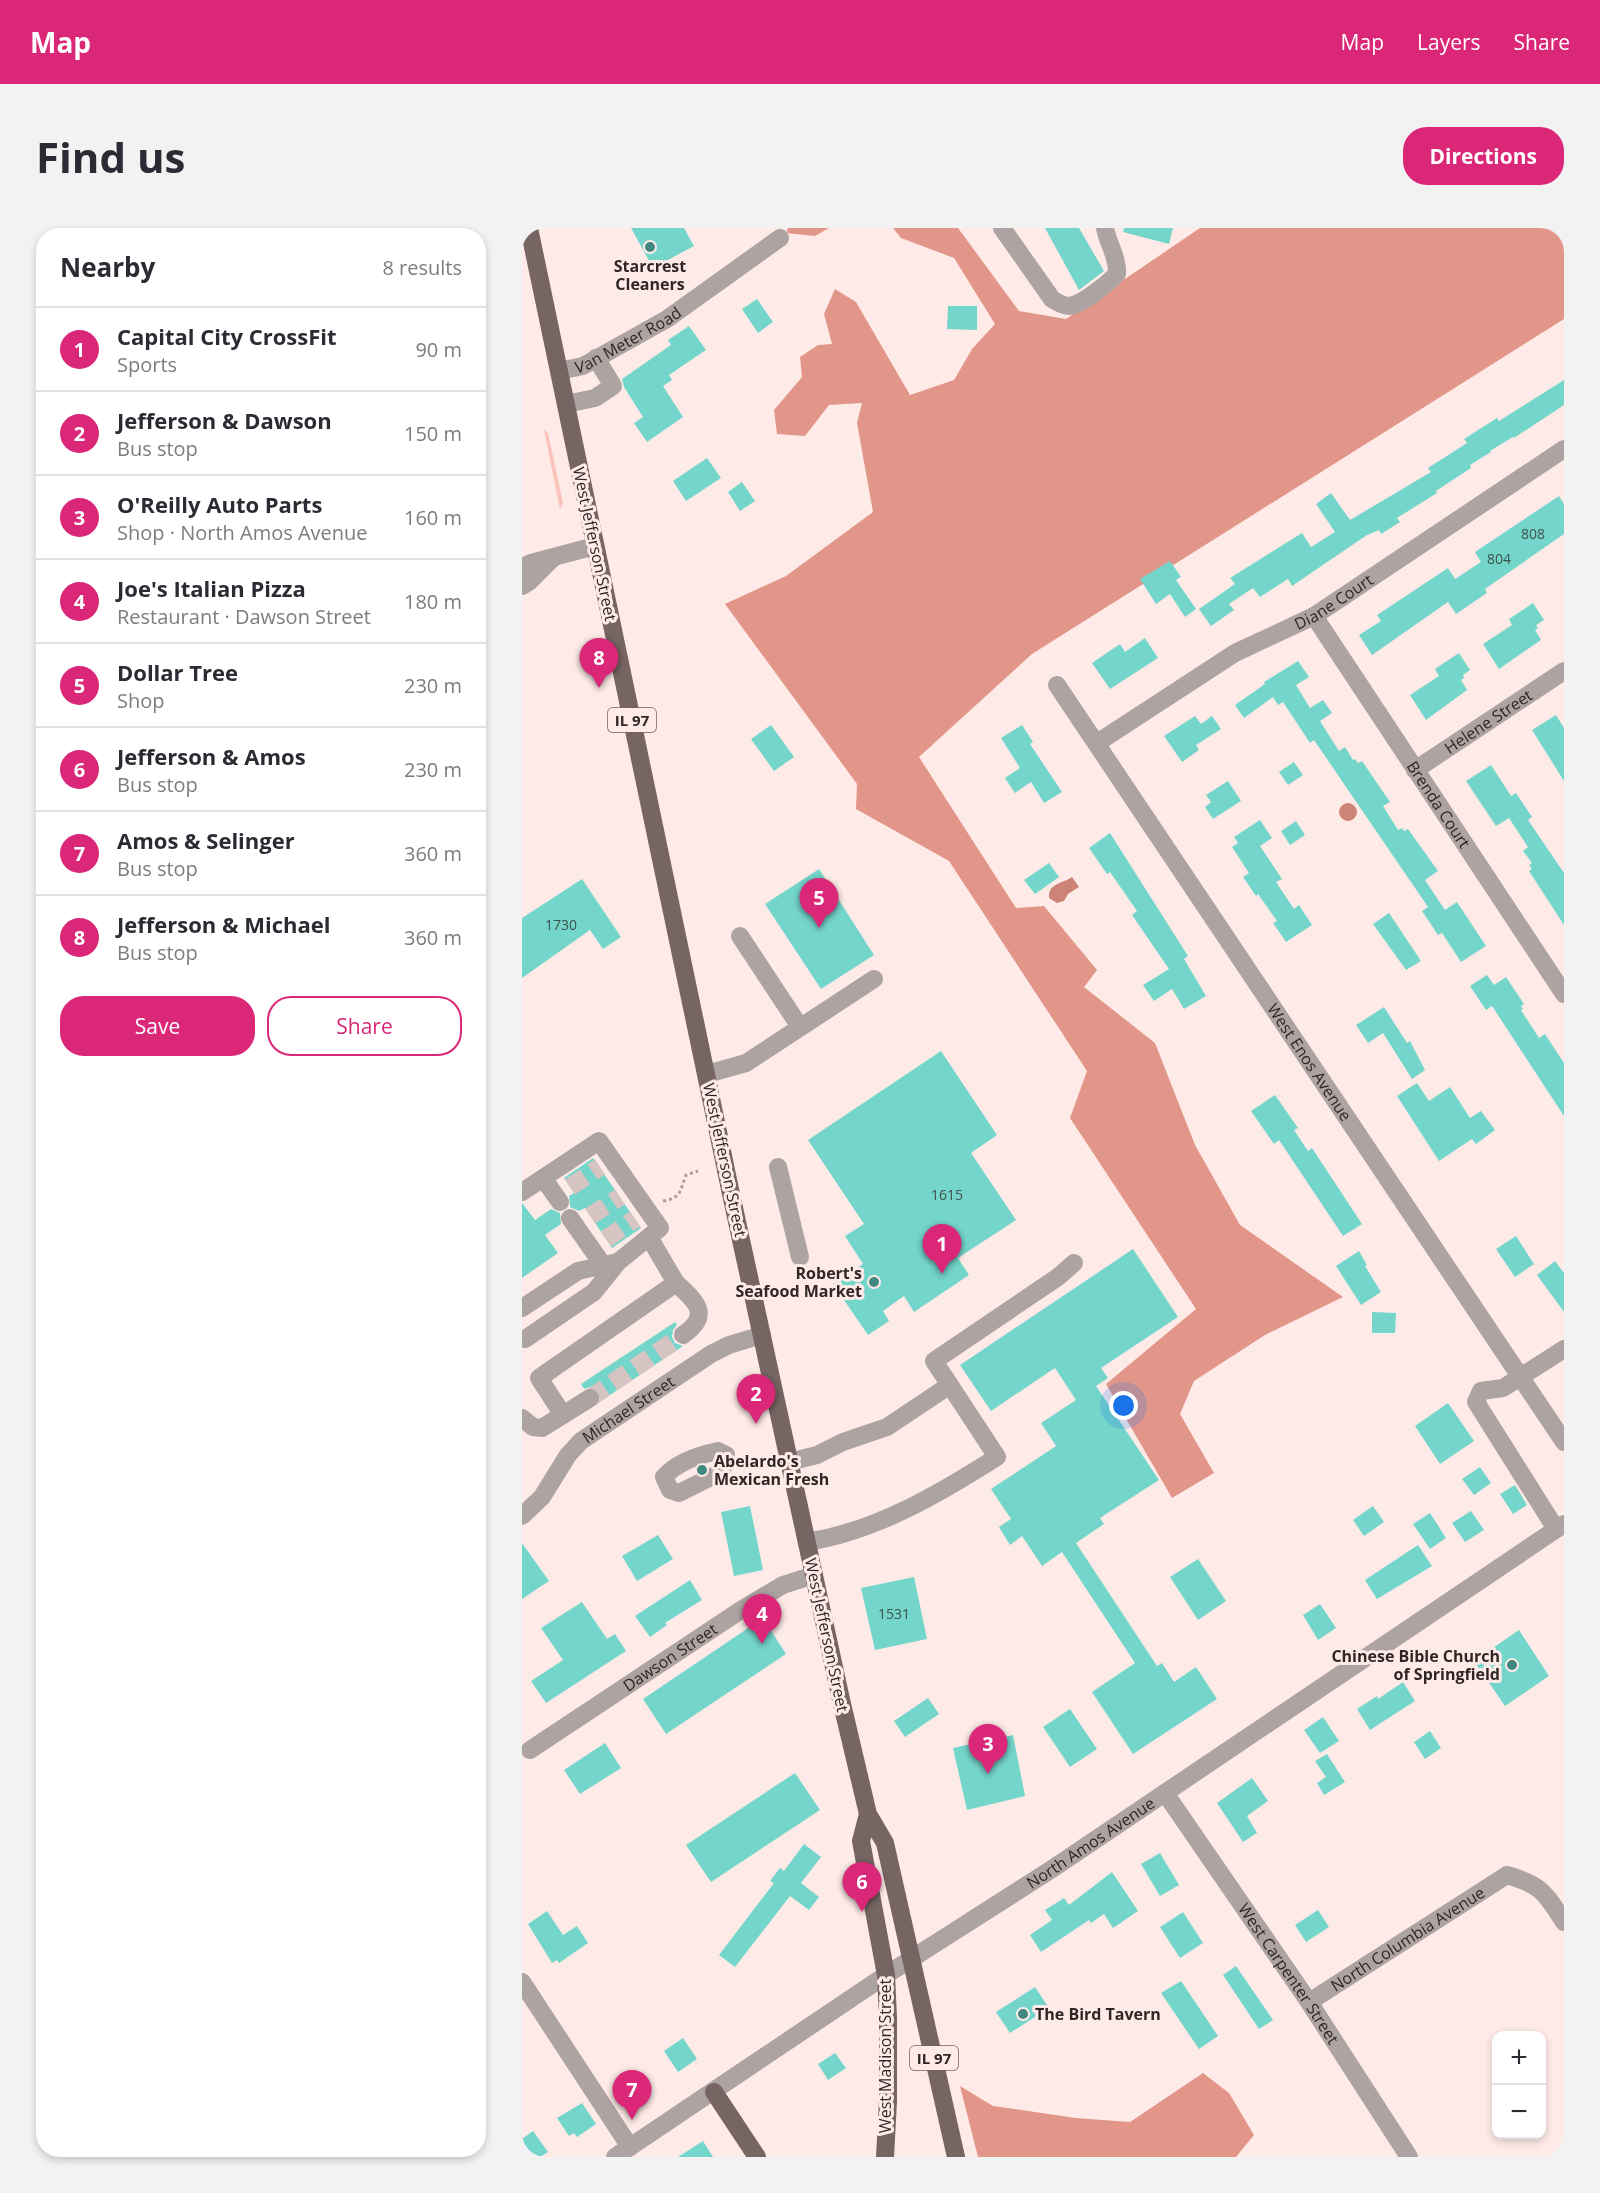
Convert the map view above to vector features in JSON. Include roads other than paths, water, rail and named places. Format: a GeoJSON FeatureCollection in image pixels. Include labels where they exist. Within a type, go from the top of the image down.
{"type":"FeatureCollection","features":[{"type":"Feature","properties":{"kind":"main road","name":"West Jefferson Street"},"geometry":{"type":"LineString","coordinates":[[529,228],[842,1704],[868,1814],[885,1843],[956,2157]]}},
{"type":"Feature","properties":{"kind":"main road","name":"West Madison Street"},"geometry":{"type":"LineString","coordinates":[[868,1814],[861,1841],[886,1975],[889,2067],[885,2157]]}},
{"type":"Feature","properties":{"kind":"main road"},"geometry":{"type":"LineString","coordinates":[[714,2092],[757,2157]]}},
{"type":"Feature","properties":{"kind":"street"},"geometry":{"type":"LineString","coordinates":[[1002,228],[1052,299],[1062,305],[1072,306],[1106,285],[1117,274],[1117,261],[1107,239],[1105,228]]}},
{"type":"Feature","properties":{"kind":"street","name":"Van Meter Road"},"geometry":{"type":"LineString","coordinates":[[559,371],[583,366],[667,319],[780,238]]}},
{"type":"Feature","properties":{"kind":"street"},"geometry":{"type":"LineString","coordinates":[[566,404],[595,398],[613,386],[596,358]]}},
{"type":"Feature","properties":{"kind":"street","name":"Diane Court"},"geometry":{"type":"LineString","coordinates":[[1096,743],[1236,653],[1314,616],[1564,449]]}},
{"type":"Feature","properties":{"kind":"street"},"geometry":{"type":"LineString","coordinates":[[522,567],[531,562],[596,546]]}},
{"type":"Feature","properties":{"kind":"street"},"geometry":{"type":"LineString","coordinates":[[522,586],[553,558]]}},
{"type":"Feature","properties":{"kind":"street","name":"Brenda Court"},"geometry":{"type":"LineString","coordinates":[[1314,616],[1564,994]]}},
{"type":"Feature","properties":{"kind":"street","name":"Helene Street"},"geometry":{"type":"LineString","coordinates":[[1415,770],[1564,671]]}},
{"type":"Feature","properties":{"kind":"street","name":"West Enos Avenue"},"geometry":{"type":"LineString","coordinates":[[1057,685],[1564,1442]]}},
{"type":"Feature","properties":{"kind":"street"},"geometry":{"type":"LineString","coordinates":[[740,936],[800,1027]]}},
{"type":"Feature","properties":{"kind":"street"},"geometry":{"type":"LineString","coordinates":[[707,1074],[746,1063],[874,979]]}},
{"type":"Feature","properties":{"kind":"street"},"geometry":{"type":"LineString","coordinates":[[522,1192],[599,1141],[606,1163],[626,1193],[647,1210],[660,1227],[610,1264],[578,1271],[523,1306]]}},
{"type":"Feature","properties":{"kind":"street"},"geometry":{"type":"LineString","coordinates":[[778,1167],[800,1257]]}},
{"type":"Feature","properties":{"kind":"street"},"geometry":{"type":"LineString","coordinates":[[543,1178],[599,1244],[610,1264]]}},
{"type":"Feature","properties":{"kind":"street"},"geometry":{"type":"LineString","coordinates":[[649,1237],[676,1282],[694,1300],[699,1310],[699,1319],[693,1328],[683,1335]]}},
{"type":"Feature","properties":{"kind":"street"},"geometry":{"type":"LineString","coordinates":[[807,1542],[834,1538],[895,1514],[942,1492],[997,1457],[934,1361],[1074,1263]]}},
{"type":"Feature","properties":{"kind":"street"},"geometry":{"type":"LineString","coordinates":[[525,1339],[594,1292],[610,1264]]}},
{"type":"Feature","properties":{"kind":"street"},"geometry":{"type":"LineString","coordinates":[[563,1415],[539,1378],[676,1282]]}},
{"type":"Feature","properties":{"kind":"street","name":"Michael Street"},"geometry":{"type":"LineString","coordinates":[[522,1516],[546,1492],[568,1455],[589,1435],[711,1354],[729,1345],[762,1335]]}},
{"type":"Feature","properties":{"kind":"street"},"geometry":{"type":"LineString","coordinates":[[1560,1526],[1476,1402],[1481,1392],[1503,1388],[1564,1349]]}},
{"type":"Feature","properties":{"kind":"street"},"geometry":{"type":"LineString","coordinates":[[789,1462],[817,1455],[843,1442],[887,1427],[950,1386]]}},
{"type":"Feature","properties":{"kind":"street"},"geometry":{"type":"LineString","coordinates":[[522,1418],[533,1427],[542,1428],[590,1398]]}},
{"type":"Feature","properties":{"kind":"street","name":"North Amos Avenue"},"geometry":{"type":"LineString","coordinates":[[623,2152],[886,1975],[1165,1793],[1560,1526]]}},
{"type":"Feature","properties":{"kind":"street","name":"Dawson Street"},"geometry":{"type":"LineString","coordinates":[[530,1750],[741,1610],[783,1585],[814,1575]]}},
{"type":"Feature","properties":{"kind":"street","name":"West Carpenter Street"},"geometry":{"type":"LineString","coordinates":[[1165,1793],[1309,2002],[1409,2157]]}},
{"type":"Feature","properties":{"kind":"street","name":"North Columbia Avenue"},"geometry":{"type":"LineString","coordinates":[[1309,2002],[1507,1875],[1537,1886],[1564,1922]]}},
{"type":"Feature","properties":{"kind":"street"},"geometry":{"type":"LineString","coordinates":[[522,1982],[623,2152]]}},
{"type":"Feature","properties":{"kind":"tunnel"},"geometry":{"type":"LineString","coordinates":[[570,1187],[600,1167]]}},
{"type":"Feature","properties":{"kind":"tunnel"},"geometry":{"type":"LineString","coordinates":[[590,1216],[620,1197]]}},
{"type":"Feature","properties":{"kind":"tunnel"},"geometry":{"type":"LineString","coordinates":[[606,1239],[635,1219]]}},
{"type":"Feature","properties":{"kind":"tunnel"},"geometry":{"type":"LineString","coordinates":[[590,1398],[683,1335]]}},
{"type":"Feature","properties":{"kind":"place","name":"Starcrest Cleaners"},"geometry":{"type":"Point","coordinates":[650,247]}},
{"type":"Feature","properties":{"kind":"place","name":"Jefferson & Michael"},"geometry":{"type":"Point","coordinates":[599,688]}},
{"type":"Feature","properties":{"kind":"place","name":"Dollar Tree"},"geometry":{"type":"Point","coordinates":[819,928]}},
{"type":"Feature","properties":{"kind":"place","name":"Capital City CrossFit"},"geometry":{"type":"Point","coordinates":[942,1274]}},
{"type":"Feature","properties":{"kind":"place","name":"Robert's Seafood Market"},"geometry":{"type":"Point","coordinates":[874,1282]}},
{"type":"Feature","properties":{"kind":"place","name":"Jefferson & Dawson"},"geometry":{"type":"Point","coordinates":[756,1424]}},
{"type":"Feature","properties":{"kind":"place","name":"Abelardo's Mexican Fresh"},"geometry":{"type":"Point","coordinates":[702,1470]}},
{"type":"Feature","properties":{"kind":"place","name":"Joe's Italian Pizza"},"geometry":{"type":"Point","coordinates":[762,1644]}},
{"type":"Feature","properties":{"kind":"place","name":"Chinese Bible Church of Springfield"},"geometry":{"type":"Point","coordinates":[1512,1665]}},
{"type":"Feature","properties":{"kind":"place","name":"O'Reilly Auto Parts"},"geometry":{"type":"Point","coordinates":[988,1774]}},
{"type":"Feature","properties":{"kind":"place","name":"Jefferson & Amos"},"geometry":{"type":"Point","coordinates":[862,1912]}},
{"type":"Feature","properties":{"kind":"place","name":"The Bird Tavern"},"geometry":{"type":"Point","coordinates":[1023,2014]}},
{"type":"Feature","properties":{"kind":"place","name":"Amos & Selinger"},"geometry":{"type":"Point","coordinates":[632,2120]}}]}
